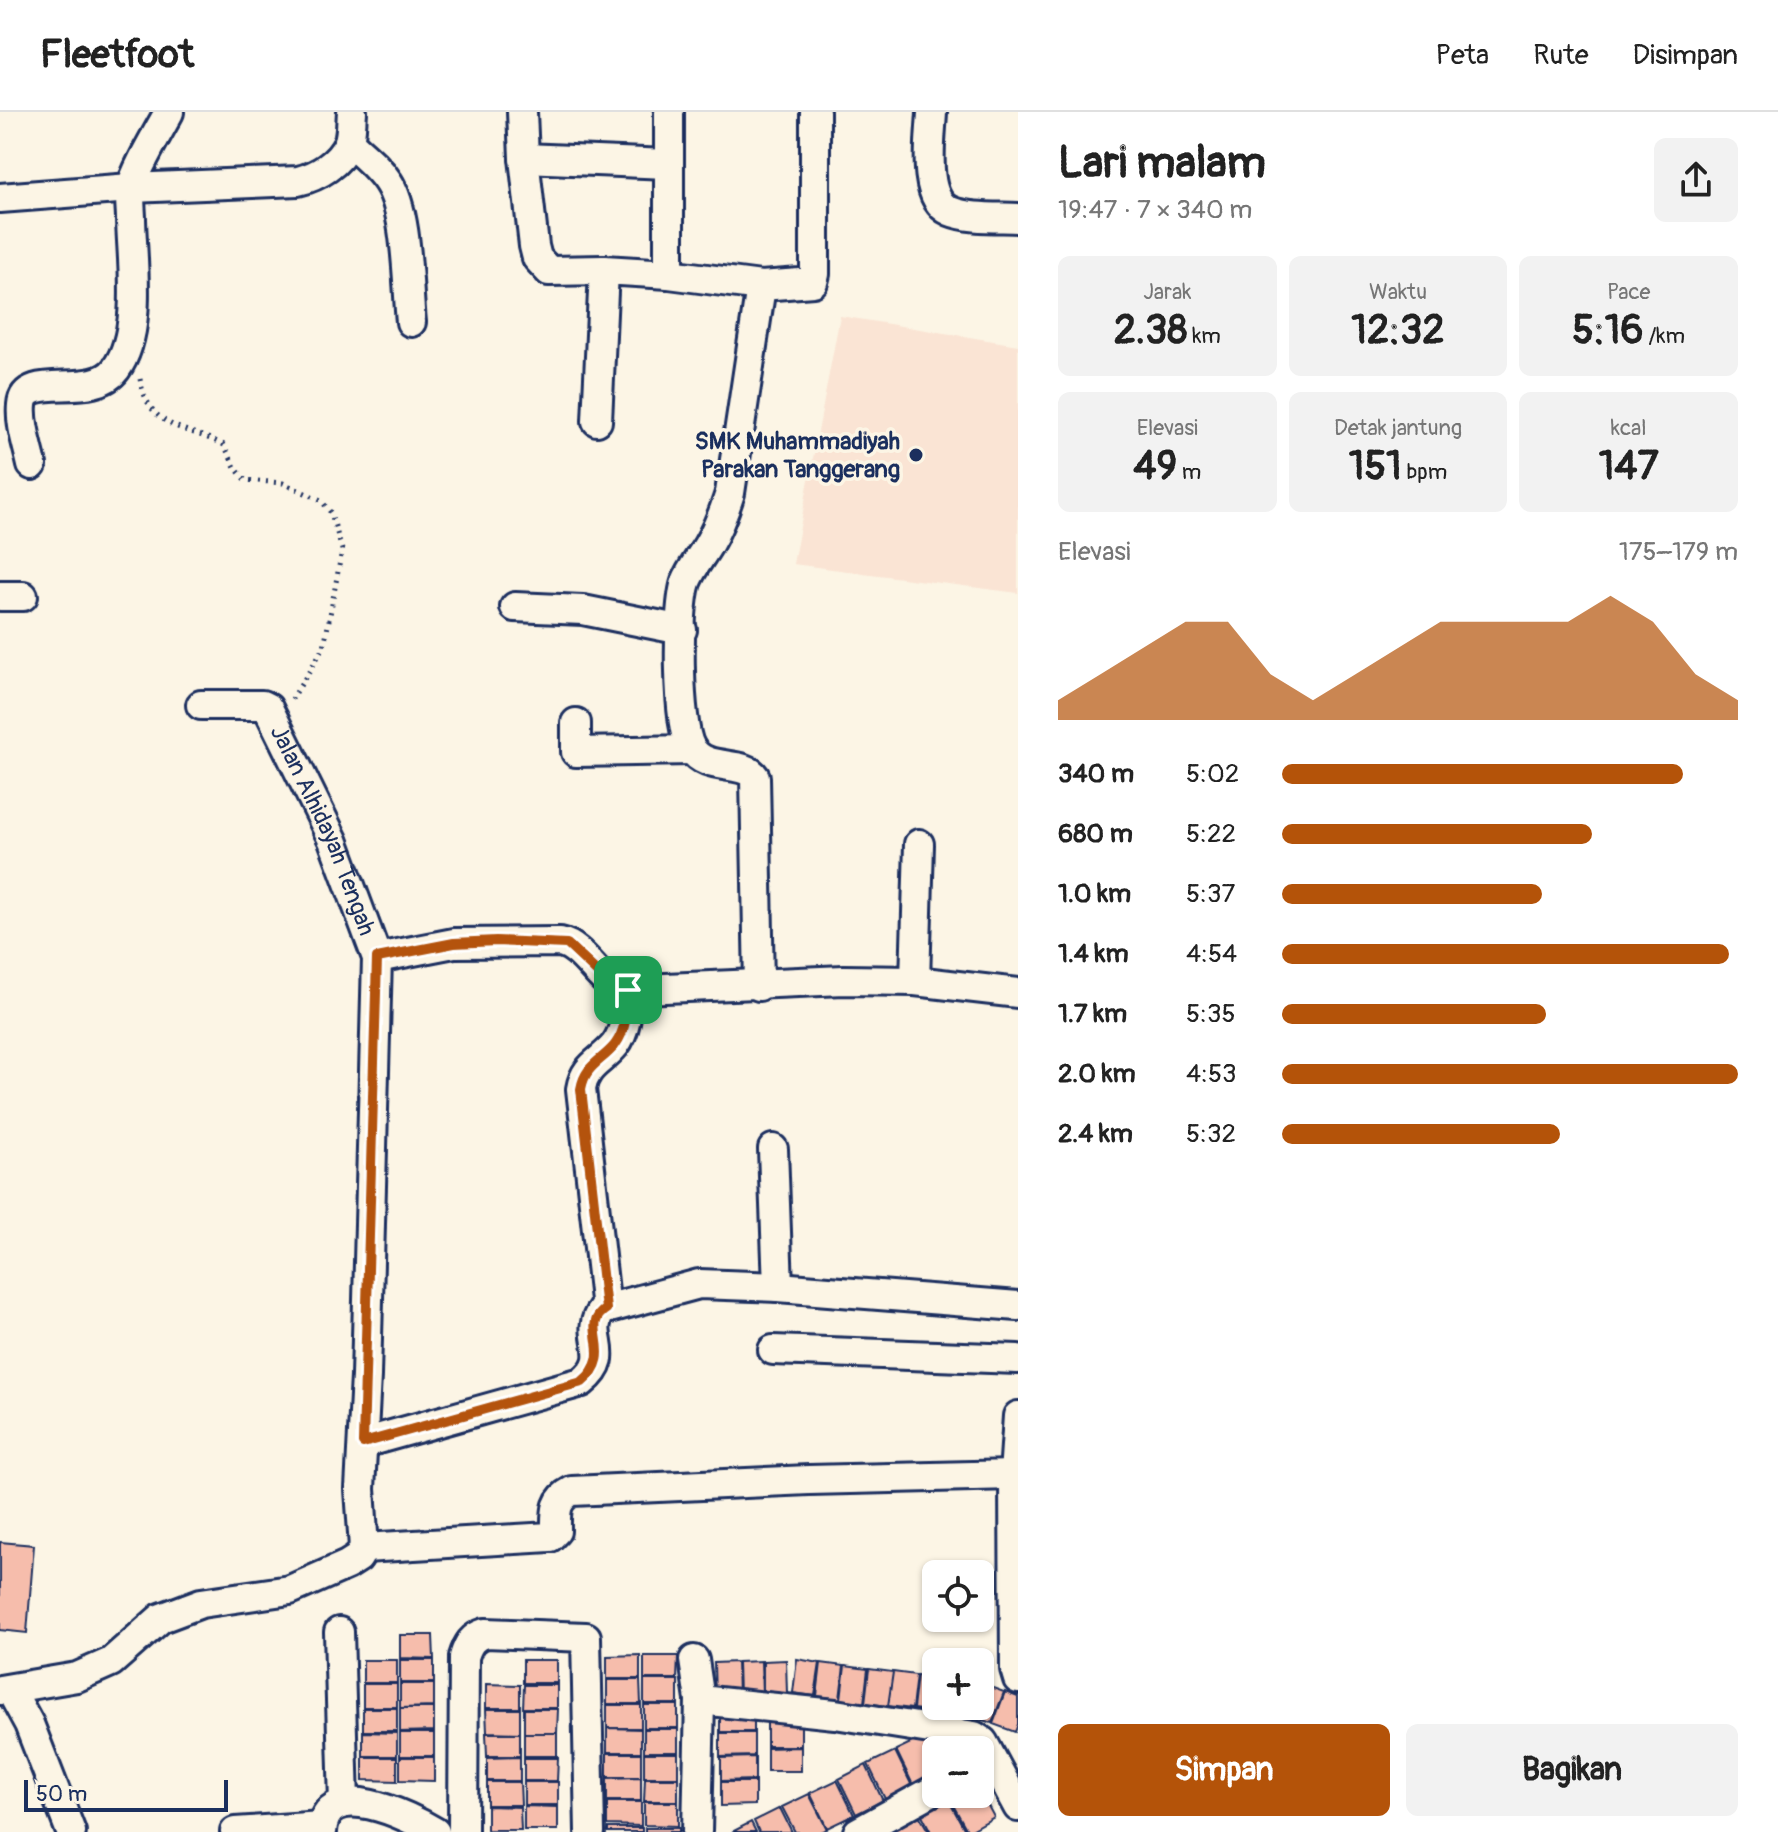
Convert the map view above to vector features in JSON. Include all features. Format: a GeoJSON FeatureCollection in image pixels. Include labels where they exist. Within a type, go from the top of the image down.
{"type":"FeatureCollection","features":[{"type":"Feature","properties":{"kind":"street"},"geometry":{"type":"LineString","coordinates":[[32,465],[23,427],[21,407],[24,396],[30,389],[42,385],[98,383],[115,371],[128,344],[133,307],[131,188],[169,112]]}},
{"type":"Feature","properties":{"kind":"street"},"geometry":{"type":"LineString","coordinates":[[0,198],[131,188],[298,181],[321,173],[349,142],[352,112]]}},
{"type":"Feature","properties":{"kind":"street"},"geometry":{"type":"LineString","coordinates":[[522,112],[534,246],[542,267],[556,272],[604,270],[669,274],[761,286],[810,283],[814,280],[815,112]]}},
{"type":"Feature","properties":{"kind":"street"},"geometry":{"type":"LineString","coordinates":[[669,112],[669,274]]}},
{"type":"Feature","properties":{"kind":"street"},"geometry":{"type":"LineString","coordinates":[[932,112],[930,175],[938,201],[948,210],[959,213],[1018,218]]}},
{"type":"Feature","properties":{"kind":"street"},"geometry":{"type":"LineString","coordinates":[[349,142],[376,166],[389,183],[400,208],[411,322]]}},
{"type":"Feature","properties":{"kind":"street"},"geometry":{"type":"LineString","coordinates":[[524,158],[668,164]]}},
{"type":"Feature","properties":{"kind":"street"},"geometry":{"type":"LineString","coordinates":[[597,421],[604,270]]}},
{"type":"Feature","properties":{"kind":"street"},"geometry":{"type":"LineString","coordinates":[[759,986],[755,777],[749,770],[701,759],[685,736],[681,707],[682,606],[686,582],[723,518],[730,493],[761,286]]}},
{"type":"Feature","properties":{"kind":"street"},"geometry":{"type":"LineString","coordinates":[[515,607],[595,612],[682,630]]}},
{"type":"Feature","properties":{"kind":"street","name":"Jalan Alhidayah Tengah"},"geometry":{"type":"LineString","coordinates":[[201,705],[262,705],[268,708],[333,840],[377,958],[360,1489],[364,1548]]}},
{"type":"Feature","properties":{"kind":"street"},"geometry":{"type":"LineString","coordinates":[[576,723],[576,752],[692,750]]}},
{"type":"Feature","properties":{"kind":"street"},"geometry":{"type":"LineString","coordinates":[[915,981],[919,844]]}},
{"type":"Feature","properties":{"kind":"street"},"geometry":{"type":"LineString","coordinates":[[377,958],[454,943],[563,943],[614,988],[628,990],[844,980],[915,981],[1018,993]]}},
{"type":"Feature","properties":{"kind":"street"},"geometry":{"type":"LineString","coordinates":[[606,1309],[581,1089],[587,1069],[620,1037],[626,1021],[628,990]]}},
{"type":"Feature","properties":{"kind":"street"},"geometry":{"type":"LineString","coordinates":[[773,1149],[778,1287]]}},
{"type":"Feature","properties":{"kind":"street"},"geometry":{"type":"LineString","coordinates":[[363,1443],[582,1382],[595,1372],[599,1359],[595,1324],[600,1313],[699,1284],[778,1287],[1018,1306]]}},
{"type":"Feature","properties":{"kind":"street"},"geometry":{"type":"LineString","coordinates":[[773,1350],[1018,1359]]}},
{"type":"Feature","properties":{"kind":"street"},"geometry":{"type":"LineString","coordinates":[[1018,1416],[1014,1475],[1015,1669],[1018,1679]]}},
{"type":"Feature","properties":{"kind":"street"},"geometry":{"type":"LineString","coordinates":[[71,1832],[29,1724],[5,1689],[77,1677],[111,1662],[161,1618],[201,1603],[290,1590],[347,1565],[358,1558],[364,1548],[550,1537],[556,1531],[557,1505],[562,1497],[572,1491],[809,1480],[1014,1475]]}},
{"type":"Feature","properties":{"kind":"street"},"geometry":{"type":"LineString","coordinates":[[339,1632],[344,1803]]}},
{"type":"Feature","properties":{"kind":"street"},"geometry":{"type":"LineString","coordinates":[[463,1832],[464,1657],[467,1646],[476,1636],[485,1633],[586,1637],[590,1832]]}},
{"type":"Feature","properties":{"kind":"street"},"geometry":{"type":"LineString","coordinates":[[694,1660],[700,1700],[697,1832]]}},
{"type":"Feature","properties":{"kind":"street"},"geometry":{"type":"LineString","coordinates":[[700,1700],[835,1714],[974,1736],[981,1739],[1018,1807]]}},
{"type":"Feature","properties":{"kind":"street"},"geometry":{"type":"LineString","coordinates":[[858,1832],[922,1797]]}},
{"type":"Feature","properties":{"kind":"street"},"geometry":{"type":"LineString","coordinates":[[235,1832],[322,1829],[332,1809],[344,1803],[359,1803],[403,1813],[435,1832]]}},
{"type":"Feature","properties":{"kind":"path"},"geometry":{"type":"LineString","coordinates":[[128,344],[144,398],[161,419],[224,445],[245,480],[283,483],[302,490],[321,500],[331,513],[342,550],[324,647],[302,687],[274,721]]}},
{"type":"Feature","properties":{"kind":"shaded area","name":"SMK Muhammadiyah Parakan Tanggerang"},"geometry":{"type":"Polygon","coordinates":[[[840,316],[1018,345],[1018,593],[793,564],[840,316]]]}},
{"type":"Feature","properties":{"kind":"building"},"geometry":{"type":"Polygon","coordinates":[[[0,1542],[34,1545],[27,1633],[0,1630],[0,1542]]]}},
{"type":"Feature","properties":{"kind":"building"},"geometry":{"type":"Polygon","coordinates":[[[400,1635],[433,1635],[434,1659],[400,1658],[400,1635]]]}},
{"type":"Feature","properties":{"kind":"building"},"geometry":{"type":"Polygon","coordinates":[[[640,1655],[640,1679],[607,1679],[607,1656],[640,1655]]]}},
{"type":"Feature","properties":{"kind":"building"},"geometry":{"type":"Polygon","coordinates":[[[644,1656],[678,1656],[677,1679],[644,1679],[644,1656]]]}},
{"type":"Feature","properties":{"kind":"building"},"geometry":{"type":"Polygon","coordinates":[[[797,1659],[820,1663],[815,1696],[793,1693],[797,1659]]]}},
{"type":"Feature","properties":{"kind":"building"},"geometry":{"type":"Polygon","coordinates":[[[363,1660],[397,1660],[397,1683],[363,1683],[363,1660]]]}},
{"type":"Feature","properties":{"kind":"building"},"geometry":{"type":"Polygon","coordinates":[[[400,1660],[434,1660],[434,1683],[400,1683],[400,1660]]]}},
{"type":"Feature","properties":{"kind":"building"},"geometry":{"type":"Polygon","coordinates":[[[523,1660],[557,1660],[557,1683],[523,1683],[523,1660]]]}},
{"type":"Feature","properties":{"kind":"building"},"geometry":{"type":"Polygon","coordinates":[[[786,1660],[787,1694],[763,1695],[763,1661],[786,1660]]]}},
{"type":"Feature","properties":{"kind":"building"},"geometry":{"type":"Polygon","coordinates":[[[761,1661],[762,1695],[739,1695],[738,1662],[761,1661]]]}},
{"type":"Feature","properties":{"kind":"building"},"geometry":{"type":"Polygon","coordinates":[[[737,1662],[738,1695],[715,1696],[714,1663],[737,1662]]]}},
{"type":"Feature","properties":{"kind":"building"},"geometry":{"type":"Polygon","coordinates":[[[821,1663],[844,1666],[840,1699],[817,1696],[821,1663]]]}},
{"type":"Feature","properties":{"kind":"building"},"geometry":{"type":"Polygon","coordinates":[[[845,1666],[868,1669],[864,1703],[841,1699],[845,1666]]]}},
{"type":"Feature","properties":{"kind":"building"},"geometry":{"type":"Polygon","coordinates":[[[869,1669],[893,1672],[888,1706],[865,1703],[869,1669]]]}},
{"type":"Feature","properties":{"kind":"building"},"geometry":{"type":"Polygon","coordinates":[[[893,1672],[916,1675],[912,1709],[888,1706],[893,1672]]]}},
{"type":"Feature","properties":{"kind":"building"},"geometry":{"type":"Polygon","coordinates":[[[917,1675],[922,1676],[922,1710],[913,1709],[917,1675]]]}},
{"type":"Feature","properties":{"kind":"building"},"geometry":{"type":"Polygon","coordinates":[[[607,1680],[640,1680],[641,1704],[607,1704],[607,1680]]]}},
{"type":"Feature","properties":{"kind":"building"},"geometry":{"type":"Polygon","coordinates":[[[644,1680],[678,1680],[678,1704],[644,1704],[644,1680]]]}},
{"type":"Feature","properties":{"kind":"building"},"geometry":{"type":"Polygon","coordinates":[[[363,1684],[397,1684],[397,1707],[363,1707],[363,1684]]]}},
{"type":"Feature","properties":{"kind":"building"},"geometry":{"type":"Polygon","coordinates":[[[400,1684],[434,1684],[434,1707],[400,1708],[400,1684]]]}},
{"type":"Feature","properties":{"kind":"building"},"geometry":{"type":"Polygon","coordinates":[[[486,1684],[520,1685],[520,1708],[486,1708],[486,1684]]]}},
{"type":"Feature","properties":{"kind":"building"},"geometry":{"type":"Polygon","coordinates":[[[524,1685],[557,1685],[557,1708],[523,1708],[524,1685]]]}},
{"type":"Feature","properties":{"kind":"building"},"geometry":{"type":"Polygon","coordinates":[[[994,1688],[1004,1692],[994,1718],[994,1688]]]}},
{"type":"Feature","properties":{"kind":"building"},"geometry":{"type":"Polygon","coordinates":[[[1005,1692],[1018,1697],[1015,1732],[993,1724],[1005,1692]]]}},
{"type":"Feature","properties":{"kind":"building"},"geometry":{"type":"Polygon","coordinates":[[[607,1705],[641,1705],[641,1728],[607,1728],[607,1705]]]}},
{"type":"Feature","properties":{"kind":"building"},"geometry":{"type":"Polygon","coordinates":[[[644,1705],[678,1705],[678,1728],[644,1728],[644,1705]]]}},
{"type":"Feature","properties":{"kind":"building"},"geometry":{"type":"Polygon","coordinates":[[[363,1708],[397,1708],[397,1731],[363,1731],[363,1708]]]}},
{"type":"Feature","properties":{"kind":"building"},"geometry":{"type":"Polygon","coordinates":[[[400,1708],[434,1708],[434,1731],[400,1732],[400,1708]]]}},
{"type":"Feature","properties":{"kind":"building"},"geometry":{"type":"Polygon","coordinates":[[[720,1708],[754,1708],[754,1732],[720,1732],[720,1708]]]}},
{"type":"Feature","properties":{"kind":"building"},"geometry":{"type":"Polygon","coordinates":[[[486,1709],[520,1709],[520,1733],[487,1732],[486,1709]]]}},
{"type":"Feature","properties":{"kind":"building"},"geometry":{"type":"Polygon","coordinates":[[[524,1709],[558,1709],[557,1733],[524,1733],[524,1709]]]}},
{"type":"Feature","properties":{"kind":"building"},"geometry":{"type":"Polygon","coordinates":[[[801,1722],[801,1746],[767,1746],[767,1723],[801,1722]]]}},
{"type":"Feature","properties":{"kind":"building"},"geometry":{"type":"Polygon","coordinates":[[[607,1728],[641,1729],[641,1752],[607,1752],[607,1728]]]}},
{"type":"Feature","properties":{"kind":"building"},"geometry":{"type":"Polygon","coordinates":[[[644,1729],[678,1729],[678,1752],[644,1752],[644,1729]]]}},
{"type":"Feature","properties":{"kind":"building"},"geometry":{"type":"Polygon","coordinates":[[[363,1732],[397,1733],[397,1756],[363,1756],[363,1732]]]}},
{"type":"Feature","properties":{"kind":"building"},"geometry":{"type":"Polygon","coordinates":[[[400,1733],[434,1733],[434,1756],[400,1756],[400,1733]]]}},
{"type":"Feature","properties":{"kind":"building"},"geometry":{"type":"Polygon","coordinates":[[[486,1733],[520,1733],[520,1756],[487,1756],[486,1733]]]}},
{"type":"Feature","properties":{"kind":"building"},"geometry":{"type":"Polygon","coordinates":[[[524,1733],[557,1733],[557,1756],[524,1756],[524,1733]]]}},
{"type":"Feature","properties":{"kind":"building"},"geometry":{"type":"Polygon","coordinates":[[[720,1733],[754,1733],[754,1756],[720,1757],[720,1733]]]}},
{"type":"Feature","properties":{"kind":"building"},"geometry":{"type":"Polygon","coordinates":[[[922,1737],[922,1781],[913,1785],[896,1750],[922,1737]]]}},
{"type":"Feature","properties":{"kind":"building"},"geometry":{"type":"Polygon","coordinates":[[[801,1747],[801,1771],[767,1771],[767,1748],[801,1747]]]}},
{"type":"Feature","properties":{"kind":"building"},"geometry":{"type":"Polygon","coordinates":[[[895,1751],[912,1786],[885,1799],[868,1764],[895,1751]]]}},
{"type":"Feature","properties":{"kind":"building"},"geometry":{"type":"Polygon","coordinates":[[[607,1753],[641,1753],[641,1777],[607,1777],[607,1753]]]}},
{"type":"Feature","properties":{"kind":"building"},"geometry":{"type":"Polygon","coordinates":[[[644,1753],[678,1753],[678,1777],[644,1777],[644,1753]]]}},
{"type":"Feature","properties":{"kind":"building"},"geometry":{"type":"Polygon","coordinates":[[[363,1757],[397,1757],[397,1781],[363,1780],[363,1757]]]}},
{"type":"Feature","properties":{"kind":"building"},"geometry":{"type":"Polygon","coordinates":[[[400,1757],[434,1757],[434,1781],[400,1780],[400,1757]]]}},
{"type":"Feature","properties":{"kind":"building"},"geometry":{"type":"Polygon","coordinates":[[[520,1757],[520,1781],[487,1781],[487,1758],[520,1757]]]}},
{"type":"Feature","properties":{"kind":"building"},"geometry":{"type":"Polygon","coordinates":[[[755,1757],[755,1780],[721,1781],[721,1758],[755,1757]]]}},
{"type":"Feature","properties":{"kind":"building"},"geometry":{"type":"Polygon","coordinates":[[[524,1758],[558,1758],[557,1781],[524,1781],[524,1758]]]}},
{"type":"Feature","properties":{"kind":"building"},"geometry":{"type":"Polygon","coordinates":[[[866,1765],[883,1801],[856,1814],[839,1779],[866,1765]]]}},
{"type":"Feature","properties":{"kind":"building"},"geometry":{"type":"Polygon","coordinates":[[[641,1777],[641,1801],[607,1801],[607,1778],[641,1777]]]}},
{"type":"Feature","properties":{"kind":"building"},"geometry":{"type":"Polygon","coordinates":[[[645,1778],[678,1778],[678,1801],[644,1801],[645,1778]]]}},
{"type":"Feature","properties":{"kind":"building"},"geometry":{"type":"Polygon","coordinates":[[[837,1780],[854,1815],[827,1828],[810,1793],[837,1780]]]}},
{"type":"Feature","properties":{"kind":"building"},"geometry":{"type":"Polygon","coordinates":[[[487,1782],[520,1782],[521,1805],[487,1805],[487,1782]]]}},
{"type":"Feature","properties":{"kind":"building"},"geometry":{"type":"Polygon","coordinates":[[[524,1782],[558,1782],[558,1805],[524,1805],[524,1782]]]}},
{"type":"Feature","properties":{"kind":"building"},"geometry":{"type":"Polygon","coordinates":[[[721,1782],[755,1782],[755,1805],[721,1806],[721,1782]]]}},
{"type":"Feature","properties":{"kind":"building"},"geometry":{"type":"Polygon","coordinates":[[[809,1794],[827,1829],[795,1832],[782,1807],[809,1794]]]}},
{"type":"Feature","properties":{"kind":"building"},"geometry":{"type":"Polygon","coordinates":[[[607,1802],[641,1802],[641,1826],[607,1825],[607,1802]]]}},
{"type":"Feature","properties":{"kind":"building"},"geometry":{"type":"Polygon","coordinates":[[[644,1802],[678,1802],[678,1826],[644,1825],[644,1802]]]}},
{"type":"Feature","properties":{"kind":"building"},"geometry":{"type":"Polygon","coordinates":[[[487,1806],[520,1807],[521,1830],[487,1830],[487,1806]]]}},
{"type":"Feature","properties":{"kind":"building"},"geometry":{"type":"Polygon","coordinates":[[[524,1806],[558,1807],[558,1830],[524,1830],[524,1806]]]}},
{"type":"Feature","properties":{"kind":"building"},"geometry":{"type":"Polygon","coordinates":[[[780,1808],[792,1832],[759,1832],[754,1821],[780,1808]]]}},
{"type":"Feature","properties":{"kind":"building"},"geometry":{"type":"Polygon","coordinates":[[[931,1808],[953,1808],[966,1832],[931,1832],[921,1813],[931,1808]]]}},
{"type":"Feature","properties":{"kind":"building"},"geometry":{"type":"Polygon","coordinates":[[[955,1808],[989,1808],[994,1817],[968,1832],[955,1808]]]}},
{"type":"Feature","properties":{"kind":"building"},"geometry":{"type":"Polygon","coordinates":[[[919,1815],[929,1832],[895,1832],[893,1829],[919,1815]]]}},
{"type":"Feature","properties":{"kind":"building"},"geometry":{"type":"Polygon","coordinates":[[[751,1822],[756,1832],[732,1832],[751,1822]]]}},
{"type":"Feature","properties":{"kind":"building"},"geometry":{"type":"Polygon","coordinates":[[[608,1828],[642,1828],[642,1832],[608,1832],[608,1828]]]}},
{"type":"Feature","properties":{"kind":"building"},"geometry":{"type":"Polygon","coordinates":[[[645,1828],[679,1828],[679,1832],[645,1832],[645,1828]]]}},
{"type":"Feature","properties":{"kind":"place","name":"SMK Muhammadiyah Parakan Tanggerang"},"geometry":{"type":"Point","coordinates":[916,455]}},
{"type":"Feature","properties":{"kind":"route"},"geometry":{"type":"LineString","coordinates":[[454,943],[563,943],[614,988],[628,990],[626,1021],[620,1037],[587,1069],[581,1089],[606,1309],[602,1310],[595,1324],[599,1359],[595,1372],[582,1382],[363,1443],[377,958],[454,943]]}}]}
